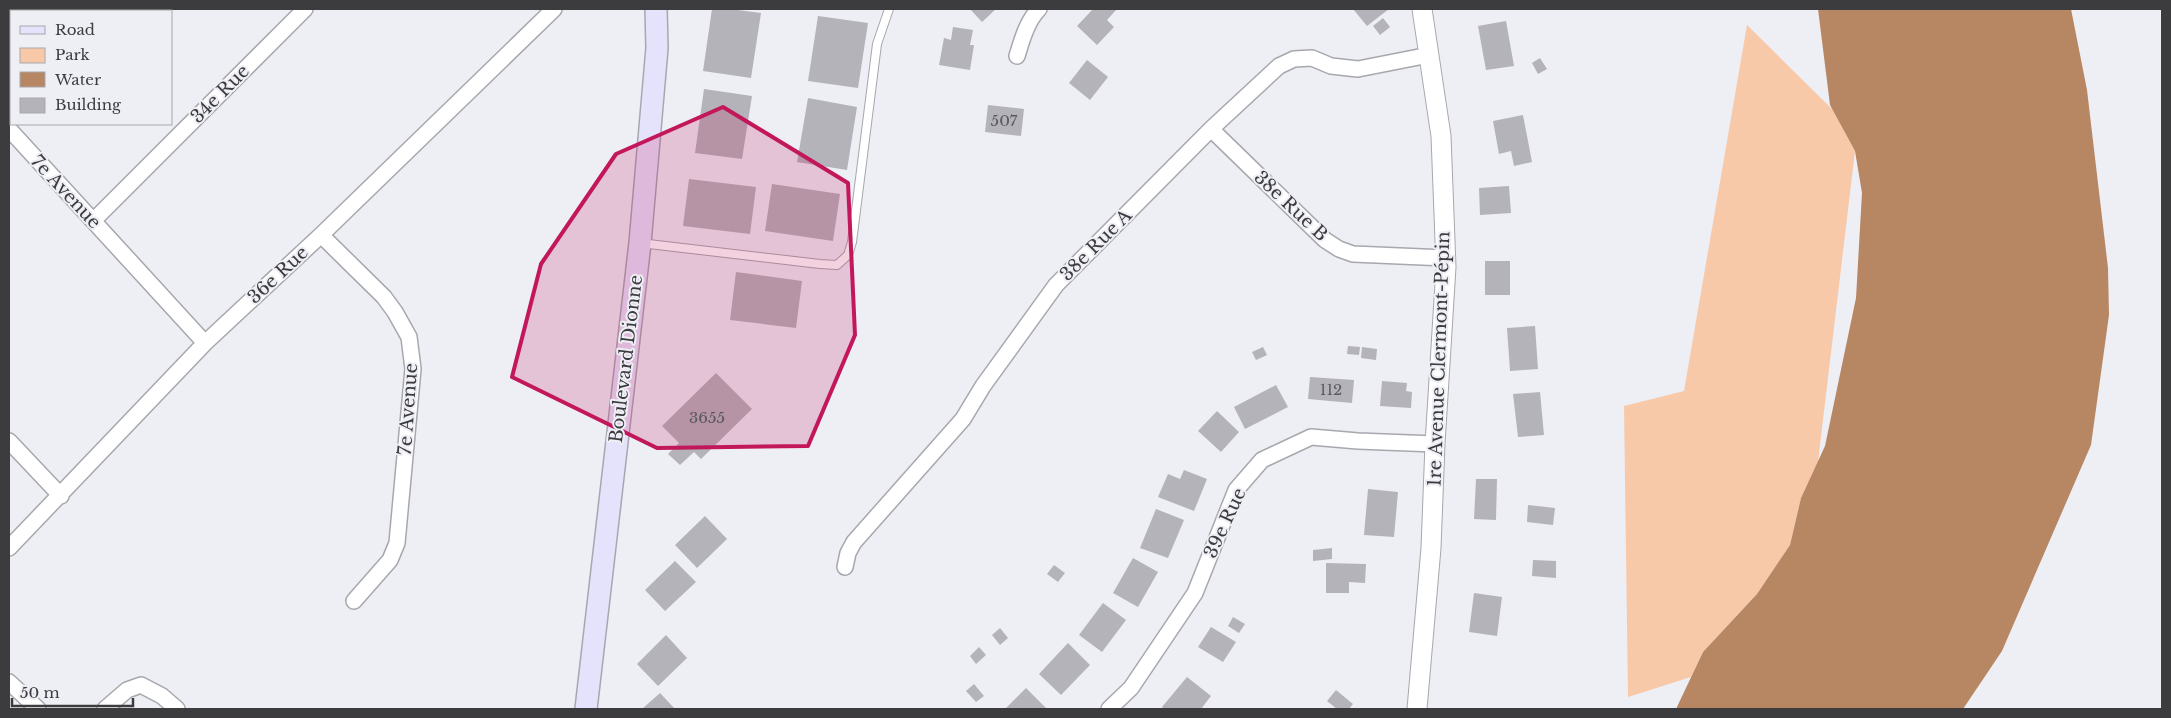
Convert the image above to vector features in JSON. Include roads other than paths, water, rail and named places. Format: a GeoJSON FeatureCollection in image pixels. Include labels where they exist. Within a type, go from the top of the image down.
{"type":"FeatureCollection","features":[{"type":"Feature","properties":{"kind":"main road","name":"Boulevard Dionne"},"geometry":{"type":"LineString","coordinates":[[586,709],[640,243],[657,48],[656,9]]}},
{"type":"Feature","properties":{"kind":"street","name":"34e Rue"},"geometry":{"type":"LineString","coordinates":[[93,221],[305,9]]}},
{"type":"Feature","properties":{"kind":"street","name":"36e Rue"},"geometry":{"type":"LineString","coordinates":[[9,548],[61,496],[205,343],[321,235],[554,9]]}},
{"type":"Feature","properties":{"kind":"street"},"geometry":{"type":"LineString","coordinates":[[1017,56],[1023,35],[1034,14],[1039,9]]}},
{"type":"Feature","properties":{"kind":"street","name":"1re Avenue Clermont-Pépin"},"geometry":{"type":"LineString","coordinates":[[1417,709],[1431,548],[1446,258],[1441,136],[1422,9]]}},
{"type":"Feature","properties":{"kind":"street","name":"38e Rue A"},"geometry":{"type":"LineString","coordinates":[[845,567],[848,553],[854,542],[963,419],[983,386],[1056,285],[1211,129],[1279,66],[1294,59],[1312,58],[1331,66],[1358,69],[1429,55]]}},
{"type":"Feature","properties":{"kind":"street","name":"7e Avenue"},"geometry":{"type":"LineString","coordinates":[[9,129],[205,343]]}},
{"type":"Feature","properties":{"kind":"street","name":"38e Rue B"},"geometry":{"type":"LineString","coordinates":[[1211,129],[1325,240],[1339,249],[1353,254],[1446,258]]}},
{"type":"Feature","properties":{"kind":"street","name":"7e Avenue"},"geometry":{"type":"LineString","coordinates":[[321,235],[384,297],[395,312],[409,337],[413,369],[397,543],[390,560],[354,601]]}},
{"type":"Feature","properties":{"kind":"street","name":"39e Rue"},"geometry":{"type":"LineString","coordinates":[[1109,709],[1131,688],[1195,593],[1236,490],[1262,460],[1311,437],[1435,444]]}},
{"type":"Feature","properties":{"kind":"street"},"geometry":{"type":"LineString","coordinates":[[9,441],[61,496]]}},
{"type":"Feature","properties":{"kind":"street"},"geometry":{"type":"LineString","coordinates":[[9,682],[38,709]]}},
{"type":"Feature","properties":{"kind":"street"},"geometry":{"type":"LineString","coordinates":[[106,709],[127,690],[140,685],[162,696],[177,709]]}},
{"type":"Feature","properties":{"kind":"lane"},"geometry":{"type":"LineString","coordinates":[[640,243],[837,265],[848,255],[852,242],[877,44],[888,9]]}},
{"type":"Feature","properties":{"kind":"water"},"geometry":{"type":"Polygon","coordinates":[[[1818,9],[2071,9],[2087,90],[2108,268],[2109,315],[2091,445],[2002,651],[1963,709],[1676,709],[1703,652],[1757,594],[1790,545],[1801,498],[1825,446],[1856,298],[1862,193],[1855,151],[1830,105],[1818,9]]]}}]}
